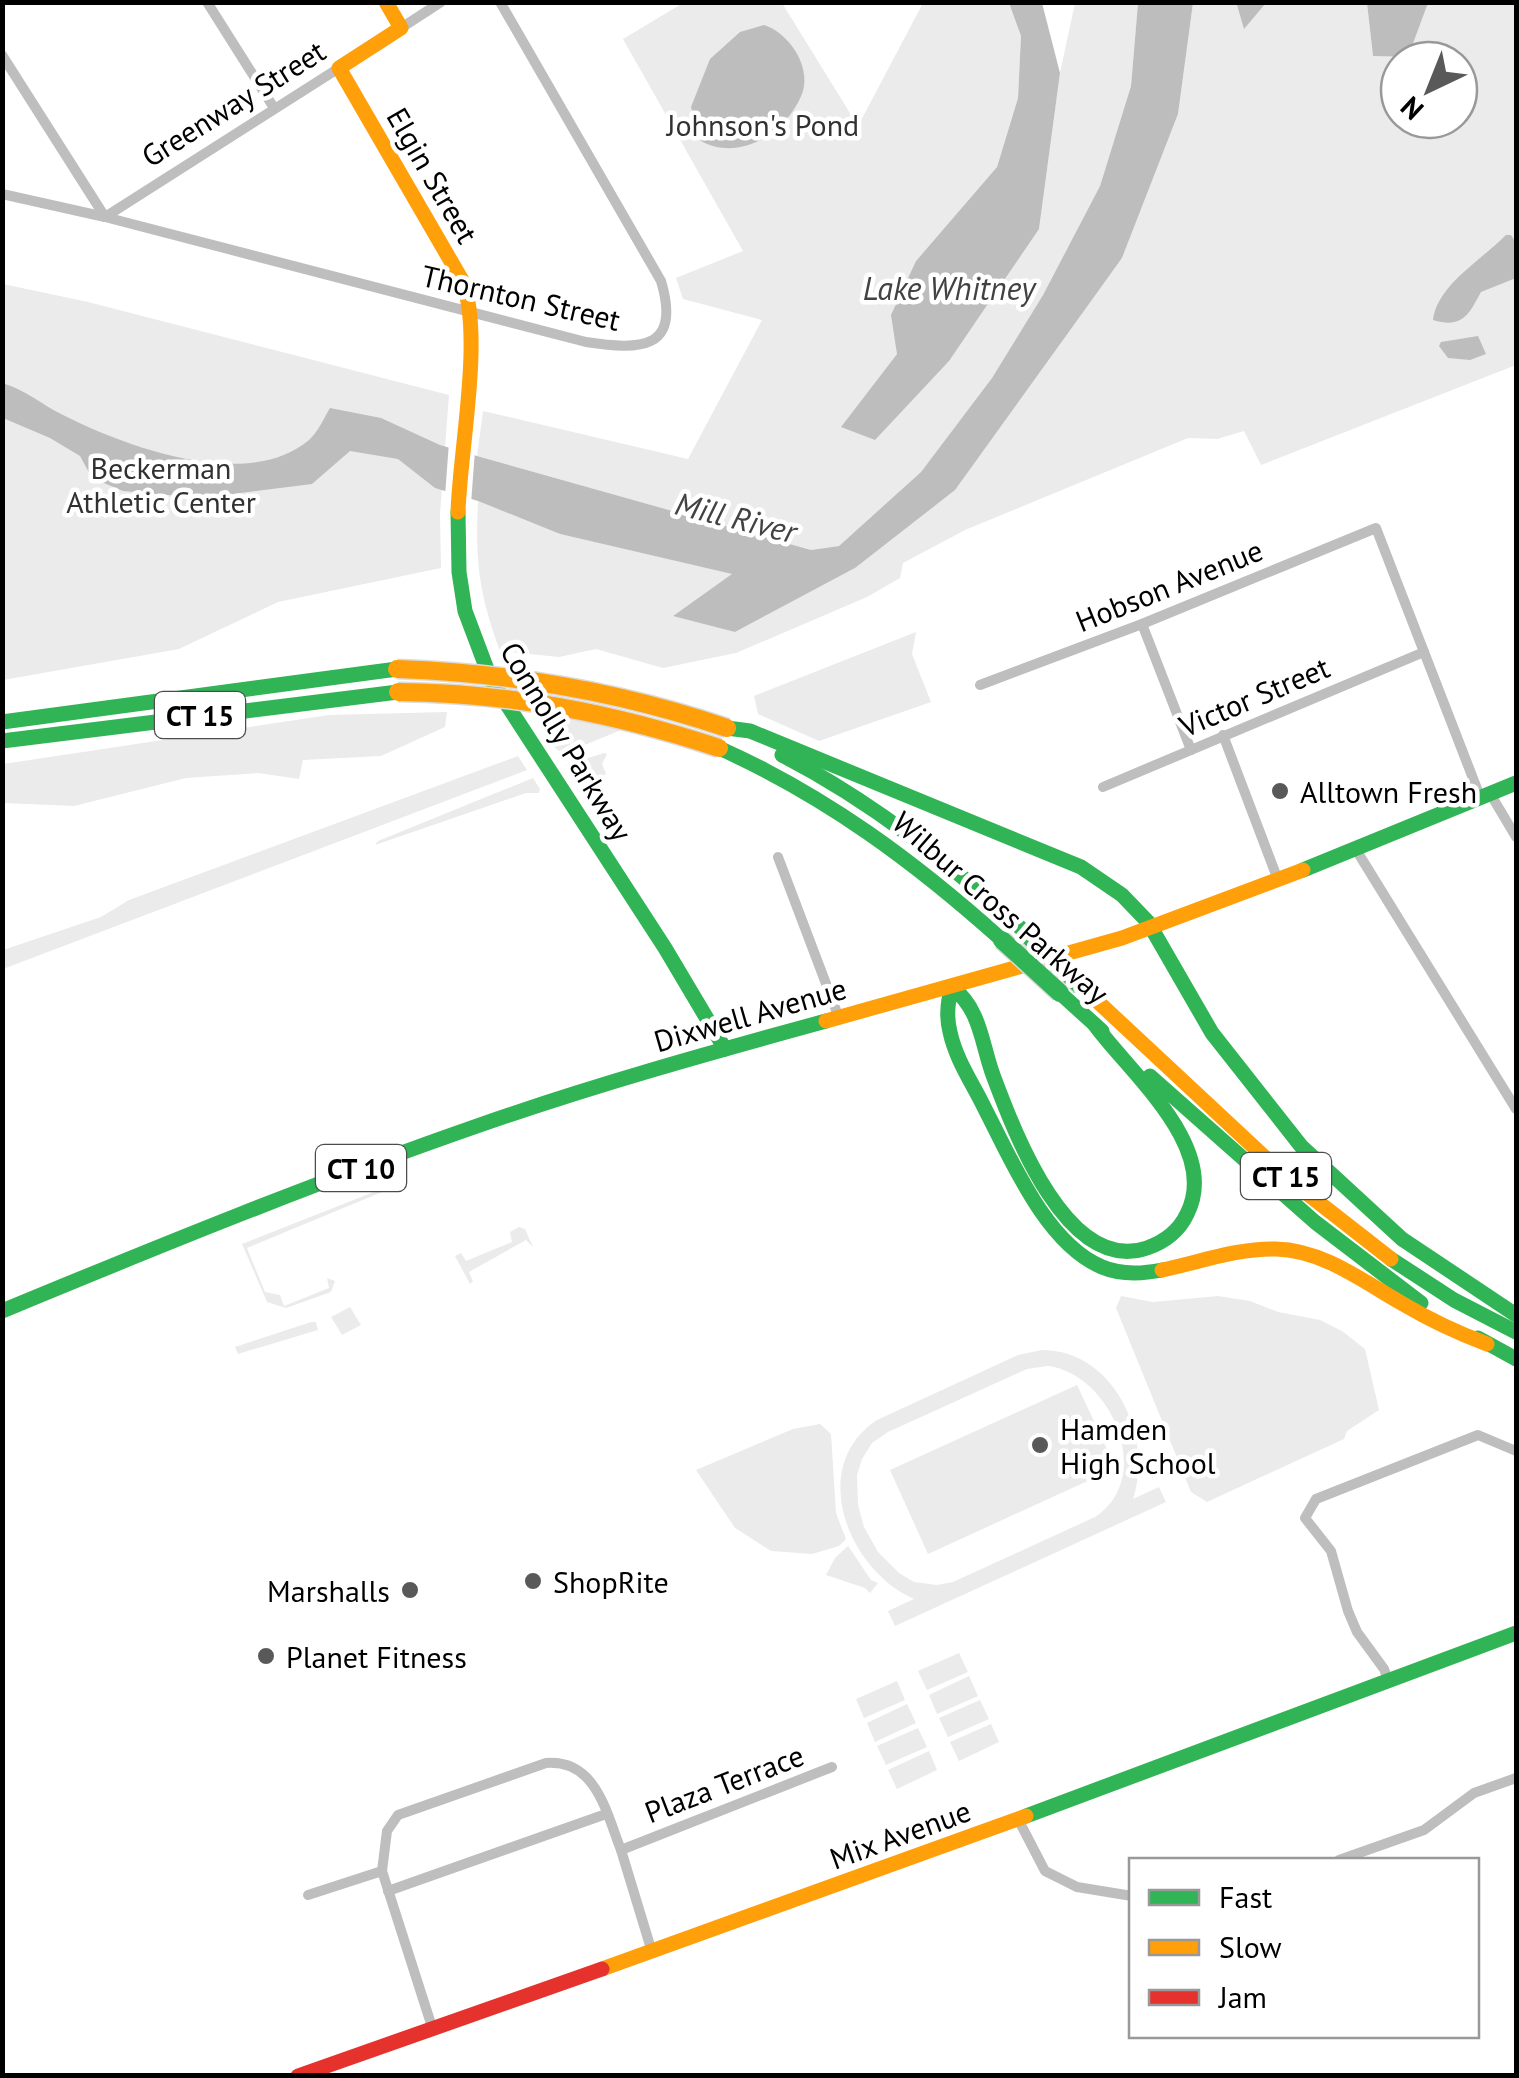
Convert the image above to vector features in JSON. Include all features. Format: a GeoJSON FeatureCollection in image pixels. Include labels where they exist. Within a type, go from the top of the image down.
{"type":"FeatureCollection","features":[{"type":"Feature","properties":{"kind":"main road"},"geometry":{"type":"LineString","coordinates":[[386,2],[401,28]]}},
{"type":"Feature","properties":{"kind":"main road","name":"Greenway Street"},"geometry":{"type":"LineString","coordinates":[[339,68],[401,28]]}},
{"type":"Feature","properties":{"kind":"main road","name":"Elgin Street"},"geometry":{"type":"LineString","coordinates":[[339,68],[463,282],[470,312]]}},
{"type":"Feature","properties":{"kind":"main road","name":"Connolly Parkway"},"geometry":{"type":"LineString","coordinates":[[470,312],[456,542],[465,614],[484,664],[519,726],[688,984],[726,1049]]}},
{"type":"Feature","properties":{"kind":"main road","name":"Wilbur Cross Parkway"},"geometry":{"type":"LineString","coordinates":[[2,722],[398,669],[508,673],[571,683],[654,702],[727,728],[864,801],[923,842],[1312,1199],[1378,1251],[1445,1294],[1516,1332]]}},
{"type":"Feature","properties":{"kind":"main road","name":"Wilbur Cross Parkway"},"geometry":{"type":"LineString","coordinates":[[2,741],[398,692],[490,694],[568,704],[719,748],[776,774],[879,835],[946,888],[1287,1202],[1364,1264],[1516,1359]]}},
{"type":"Feature","properties":{"kind":"main road"},"geometry":{"type":"LineString","coordinates":[[727,728],[750,731],[1081,867],[1103,880],[1153,928],[1196,1008],[1244,1078],[1298,1142],[1397,1235],[1516,1315]]}},
{"type":"Feature","properties":{"kind":"main road","name":"Dixwell Avenue"},"geometry":{"type":"LineString","coordinates":[[2,1311],[385,1158],[596,1086],[1153,928],[1516,783]]}},
{"type":"Feature","properties":{"kind":"main road"},"geometry":{"type":"LineString","coordinates":[[1095,1026],[1112,1051],[1166,1110],[1186,1144],[1195,1178],[1191,1209],[1172,1234],[1144,1250],[1115,1252],[1088,1240],[1064,1214],[1010,1115],[990,1065],[974,1006],[952,987],[946,1002],[945,1016],[978,1094],[1046,1215],[1069,1246],[1093,1264],[1122,1274],[1153,1273],[1245,1250],[1276,1248],[1304,1252],[1336,1265],[1452,1332],[1487,1344]]}},
{"type":"Feature","properties":{"kind":"main road","name":"Mix Avenue"},"geometry":{"type":"LineString","coordinates":[[298,2076],[1018,1819],[1516,1632]]}},
{"type":"Feature","properties":{"kind":"street"},"geometry":{"type":"LineString","coordinates":[[207,2],[274,108]]}},
{"type":"Feature","properties":{"kind":"street","name":"Greenway Street"},"geometry":{"type":"LineString","coordinates":[[401,28],[441,2]]}},
{"type":"Feature","properties":{"kind":"street","name":"Thornton Street"},"geometry":{"type":"LineString","coordinates":[[2,194],[586,342],[627,348],[651,342],[660,334],[669,309],[660,281],[500,2]]}},
{"type":"Feature","properties":{"kind":"street"},"geometry":{"type":"LineString","coordinates":[[2,55],[104,217]]}},
{"type":"Feature","properties":{"kind":"street","name":"Greenway Street"},"geometry":{"type":"LineString","coordinates":[[104,217],[339,68]]}},
{"type":"Feature","properties":{"kind":"street","name":"Hobson Avenue"},"geometry":{"type":"LineString","coordinates":[[980,684],[1142,624],[1376,528],[1424,652]]}},
{"type":"Feature","properties":{"kind":"street"},"geometry":{"type":"LineString","coordinates":[[1142,624],[1191,750]]}},
{"type":"Feature","properties":{"kind":"street"},"geometry":{"type":"LineString","coordinates":[[1424,652],[1486,797],[1516,836]]}},
{"type":"Feature","properties":{"kind":"street","name":"Victor Street"},"geometry":{"type":"LineString","coordinates":[[1103,786],[1424,652]]}},
{"type":"Feature","properties":{"kind":"street"},"geometry":{"type":"LineString","coordinates":[[1223,736],[1278,880]]}},
{"type":"Feature","properties":{"kind":"street"},"geometry":{"type":"LineString","coordinates":[[1355,848],[1516,1109]]}},
{"type":"Feature","properties":{"kind":"street"},"geometry":{"type":"LineString","coordinates":[[778,857],[839,1018]]}},
{"type":"Feature","properties":{"kind":"street"},"geometry":{"type":"LineString","coordinates":[[1388,1682],[1384,1668],[1358,1632],[1331,1552],[1305,1518],[1316,1499],[1478,1435],[1516,1451]]}},
{"type":"Feature","properties":{"kind":"street"},"geometry":{"type":"LineString","coordinates":[[432,2028],[382,1872],[387,1831],[398,1815],[546,1763],[562,1762],[584,1774],[596,1790],[621,1850]]}},
{"type":"Feature","properties":{"kind":"street","name":"Plaza Terrace"},"geometry":{"type":"LineString","coordinates":[[652,1952],[621,1850],[832,1768]]}},
{"type":"Feature","properties":{"kind":"street"},"geometry":{"type":"LineString","coordinates":[[1345,1858],[1424,1830],[1474,1793],[1516,1778]]}},
{"type":"Feature","properties":{"kind":"street"},"geometry":{"type":"LineString","coordinates":[[388,1890],[606,1814]]}},
{"type":"Feature","properties":{"kind":"street"},"geometry":{"type":"LineString","coordinates":[[1018,1819],[1045,1871],[1076,1887],[1129,1896]]}},
{"type":"Feature","properties":{"kind":"street"},"geometry":{"type":"LineString","coordinates":[[308,1895],[382,1872]]}},
{"type":"Feature","properties":{"kind":"green space"},"geometry":{"type":"Polygon","coordinates":[[[683,3],[782,3],[858,126],[923,3],[1009,3],[1021,36],[1018,98],[997,167],[916,261],[897,354],[842,426],[875,440],[1039,229],[1060,73],[1075,3],[1138,3],[1131,86],[1100,186],[1043,295],[992,378],[921,472],[839,546],[811,550],[477,456],[483,411],[688,459],[762,320],[683,299],[676,278],[743,251],[623,39],[683,3]]]}},
{"type":"Feature","properties":{"kind":"green space"},"geometry":{"type":"Polygon","coordinates":[[[1193,3],[1236,3],[1244,28],[1266,3],[1367,3],[1373,56],[1379,56],[1379,140],[1479,140],[1479,40],[1414,40],[1428,3],[1516,3],[1516,365],[1261,465],[1244,431],[1217,439],[1188,438],[965,530],[903,563],[900,578],[867,597],[736,653],[663,668],[596,649],[559,657],[500,651],[480,577],[478,501],[560,534],[733,574],[674,615],[735,632],[855,568],[1041,368],[1122,258],[1178,114],[1193,3]]]}},
{"type":"Feature","properties":{"kind":"green space","name":"Beckerman Athletic Center"},"geometry":{"type":"Polygon","coordinates":[[[3,284],[88,302],[449,395],[440,514],[441,568],[278,602],[179,649],[3,680],[3,284]]]}},
{"type":"Feature","properties":{"kind":"green space"},"geometry":{"type":"Polygon","coordinates":[[[916,632],[912,654],[931,702],[819,741],[758,714],[754,696],[916,632]]]}},
{"type":"Feature","properties":{"kind":"green space"},"geometry":{"type":"Polygon","coordinates":[[[447,712],[445,727],[381,756],[303,760],[299,779],[258,773],[186,778],[74,806],[3,803],[3,764],[329,715],[447,712]]]}},
{"type":"Feature","properties":{"kind":"green space"},"geometry":{"type":"Polygon","coordinates":[[[570,719],[621,730],[563,754],[550,744],[541,728],[549,721],[570,719]]]}},
{"type":"Feature","properties":{"kind":"green space"},"geometry":{"type":"Polygon","coordinates":[[[607,754],[602,764],[606,774],[598,779],[596,801],[591,803],[566,765],[607,754]]]}},
{"type":"Feature","properties":{"kind":"green space"},"geometry":{"type":"Polygon","coordinates":[[[518,756],[527,770],[3,969],[3,950],[101,917],[129,900],[518,756]]]}},
{"type":"Feature","properties":{"kind":"green space"},"geometry":{"type":"Polygon","coordinates":[[[533,778],[539,793],[526,793],[375,845],[378,841],[533,778]]]}},
{"type":"Feature","properties":{"kind":"green space"},"geometry":{"type":"Polygon","coordinates":[[[399,1182],[247,1248],[265,1292],[280,1295],[284,1306],[329,1288],[327,1278],[335,1281],[331,1292],[286,1308],[267,1302],[242,1244],[399,1182]]]}},
{"type":"Feature","properties":{"kind":"green space"},"geometry":{"type":"Polygon","coordinates":[[[519,1227],[525,1229],[533,1247],[526,1240],[469,1272],[473,1281],[470,1284],[455,1256],[461,1253],[466,1261],[512,1242],[510,1232],[519,1227]]]}},
{"type":"Feature","properties":{"kind":"green space"},"geometry":{"type":"Polygon","coordinates":[[[1121,1296],[1153,1302],[1218,1296],[1320,1320],[1365,1349],[1379,1410],[1347,1431],[1344,1439],[1207,1502],[1191,1492],[1116,1308],[1121,1296]]]}},
{"type":"Feature","properties":{"kind":"green space"},"geometry":{"type":"Polygon","coordinates":[[[350,1307],[361,1325],[342,1335],[331,1317],[350,1307]]]}},
{"type":"Feature","properties":{"kind":"green space"},"geometry":{"type":"Polygon","coordinates":[[[316,1322],[318,1330],[238,1354],[235,1347],[316,1322]]]}},
{"type":"Feature","properties":{"kind":"green space"},"geometry":{"type":"Polygon","coordinates":[[[1042,1350],[1067,1354],[1090,1365],[1108,1381],[1122,1401],[1138,1450],[1133,1499],[1159,1487],[1166,1502],[895,1626],[888,1611],[914,1599],[871,1566],[855,1542],[844,1517],[840,1490],[844,1464],[856,1440],[877,1420],[1018,1355],[1042,1350]],[[1048,1366],[1027,1369],[888,1432],[872,1443],[857,1475],[858,1505],[864,1527],[878,1552],[899,1573],[914,1582],[953,1582],[1095,1517],[1113,1499],[1122,1478],[1124,1454],[1118,1430],[1107,1407],[1071,1373],[1048,1366]]]}},
{"type":"Feature","properties":{"kind":"green space"},"geometry":{"type":"Polygon","coordinates":[[[1077,1385],[1116,1468],[928,1554],[890,1470],[1077,1385]]]}},
{"type":"Feature","properties":{"kind":"green space"},"geometry":{"type":"Polygon","coordinates":[[[820,1424],[831,1434],[836,1513],[846,1539],[839,1546],[812,1554],[771,1551],[735,1528],[696,1470],[793,1429],[820,1424]]]}},
{"type":"Feature","properties":{"kind":"green space"},"geometry":{"type":"Polygon","coordinates":[[[848,1546],[871,1580],[878,1583],[870,1593],[826,1575],[835,1558],[848,1546]]]}},
{"type":"Feature","properties":{"kind":"green space"},"geometry":{"type":"Polygon","coordinates":[[[959,1653],[968,1672],[927,1690],[918,1671],[959,1653]]]}},
{"type":"Feature","properties":{"kind":"green space"},"geometry":{"type":"Polygon","coordinates":[[[969,1676],[978,1696],[937,1714],[929,1695],[969,1676]]]}},
{"type":"Feature","properties":{"kind":"green space"},"geometry":{"type":"Polygon","coordinates":[[[897,1681],[905,1700],[864,1718],[856,1699],[897,1681]]]}},
{"type":"Feature","properties":{"kind":"green space"},"geometry":{"type":"Polygon","coordinates":[[[980,1700],[989,1719],[948,1737],[939,1718],[980,1700]]]}},
{"type":"Feature","properties":{"kind":"green space"},"geometry":{"type":"Polygon","coordinates":[[[907,1704],[916,1723],[875,1742],[867,1723],[907,1704]]]}},
{"type":"Feature","properties":{"kind":"green space"},"geometry":{"type":"Polygon","coordinates":[[[991,1724],[999,1742],[959,1761],[950,1742],[991,1724]]]}},
{"type":"Feature","properties":{"kind":"green space"},"geometry":{"type":"Polygon","coordinates":[[[918,1728],[927,1747],[886,1765],[877,1746],[918,1728]]]}},
{"type":"Feature","properties":{"kind":"green space"},"geometry":{"type":"Polygon","coordinates":[[[929,1751],[937,1770],[897,1789],[888,1770],[929,1751]]]}},
{"type":"Feature","properties":{"kind":"water"},"geometry":{"type":"Polygon","coordinates":[[[1236,2],[1266,2],[1266,3],[1244,29],[1236,2]]]}},
{"type":"Feature","properties":{"kind":"water","name":"Lake Whitney"},"geometry":{"type":"Polygon","coordinates":[[[1009,3],[1042,3],[1060,73],[1039,229],[949,361],[875,440],[841,427],[897,354],[891,315],[916,261],[997,167],[1018,98],[1021,36],[1009,3]]]}},
{"type":"Feature","properties":{"kind":"water"},"geometry":{"type":"Polygon","coordinates":[[[1138,3],[1193,3],[1178,114],[1122,258],[955,490],[855,568],[735,632],[673,616],[732,574],[560,534],[435,488],[398,459],[350,451],[312,484],[201,498],[123,491],[92,478],[80,456],[3,418],[2,383],[89,427],[152,451],[221,463],[254,463],[284,455],[309,440],[330,408],[381,418],[440,445],[811,550],[839,546],[921,472],[992,378],[1043,295],[1100,186],[1131,86],[1138,3]]]}},
{"type":"Feature","properties":{"kind":"water"},"geometry":{"type":"Polygon","coordinates":[[[1367,3],[1428,3],[1414,40],[1379,40],[1379,56],[1373,56],[1367,3]]]}},
{"type":"Feature","properties":{"kind":"water","name":"Johnson's Pond"},"geometry":{"type":"Polygon","coordinates":[[[764,25],[790,43],[801,62],[804,84],[795,108],[773,132],[745,146],[716,147],[701,141],[691,107],[710,59],[740,32],[764,25]]]}},
{"type":"Feature","properties":{"kind":"water"},"geometry":{"type":"Polygon","coordinates":[[[1506,235],[1511,235],[1516,243],[1516,278],[1481,292],[1464,318],[1451,323],[1433,320],[1436,307],[1452,284],[1506,235]]]}},
{"type":"Feature","properties":{"kind":"water"},"geometry":{"type":"Polygon","coordinates":[[[1478,336],[1486,354],[1470,360],[1448,358],[1439,346],[1441,342],[1478,336]]]}},
{"type":"Feature","properties":{"kind":"pier"},"geometry":{"type":"Polygon","coordinates":[[[449,442],[475,450],[471,504],[445,496],[449,442]]]}},
{"type":"Feature","properties":{"kind":"traffic: fast"},"geometry":{"type":"LineString","coordinates":[[458,512],[459,572],[465,611],[491,680],[665,948],[725,1049]]}},
{"type":"Feature","properties":{"kind":"traffic: fast"},"geometry":{"type":"LineString","coordinates":[[2,722],[397,669]]}},
{"type":"Feature","properties":{"kind":"traffic: fast"},"geometry":{"type":"LineString","coordinates":[[2,741],[398,692]]}},
{"type":"Feature","properties":{"kind":"traffic: fast"},"geometry":{"type":"LineString","coordinates":[[727,728],[750,731],[1081,867],[1122,895],[1148,922],[1212,1033],[1301,1146],[1402,1239],[1516,1315]]}},
{"type":"Feature","properties":{"kind":"traffic: fast"},"geometry":{"type":"LineString","coordinates":[[719,748],[833,809],[936,884],[1002,940]]}},
{"type":"Feature","properties":{"kind":"traffic: fast"},"geometry":{"type":"LineString","coordinates":[[782,755],[848,793],[910,836],[1026,933]]}},
{"type":"Feature","properties":{"kind":"traffic: fast"},"geometry":{"type":"LineString","coordinates":[[1303,870],[1516,783]]}},
{"type":"Feature","properties":{"kind":"traffic: fast"},"geometry":{"type":"LineString","coordinates":[[1026,933],[1081,986]]}},
{"type":"Feature","properties":{"kind":"traffic: fast"},"geometry":{"type":"LineString","coordinates":[[1002,940],[1060,993]]}},
{"type":"Feature","properties":{"kind":"traffic: fast"},"geometry":{"type":"LineString","coordinates":[[1095,1025],[1167,1113],[1192,1163],[1194,1189],[1187,1214],[1170,1235],[1147,1248],[1118,1251],[1092,1240],[1069,1220],[1048,1193],[1015,1129],[975,1016],[952,987],[948,1004],[949,1026],[961,1062],[1019,1175],[1047,1220],[1082,1256],[1102,1267],[1132,1273],[1162,1270]]}},
{"type":"Feature","properties":{"kind":"traffic: fast"},"geometry":{"type":"LineString","coordinates":[[1060,993],[1102,1031]]}},
{"type":"Feature","properties":{"kind":"traffic: fast"},"geometry":{"type":"LineString","coordinates":[[2,1311],[297,1192],[477,1126],[826,1021]]}},
{"type":"Feature","properties":{"kind":"traffic: fast"},"geometry":{"type":"LineString","coordinates":[[1150,1076],[1315,1222],[1421,1303]]}},
{"type":"Feature","properties":{"kind":"traffic: fast"},"geometry":{"type":"LineString","coordinates":[[1391,1259],[1454,1300],[1516,1332]]}},
{"type":"Feature","properties":{"kind":"traffic: fast"},"geometry":{"type":"LineString","coordinates":[[1478,1338],[1516,1359]]}},
{"type":"Feature","properties":{"kind":"traffic: fast"},"geometry":{"type":"LineString","coordinates":[[1026,1816],[1516,1633]]}},
{"type":"Feature","properties":{"kind":"traffic: slow"},"geometry":{"type":"LineString","coordinates":[[386,2],[401,28],[339,68],[463,282],[469,305],[471,363],[458,512]]}},
{"type":"Feature","properties":{"kind":"traffic: slow"},"geometry":{"type":"LineString","coordinates":[[397,669],[564,686],[646,704],[727,728]]}},
{"type":"Feature","properties":{"kind":"traffic: slow"},"geometry":{"type":"LineString","coordinates":[[398,692],[480,696],[561,707],[719,748]]}},
{"type":"Feature","properties":{"kind":"traffic: slow"},"geometry":{"type":"LineString","coordinates":[[826,1021],[1122,938],[1303,870]]}},
{"type":"Feature","properties":{"kind":"traffic: slow"},"geometry":{"type":"LineString","coordinates":[[1081,986],[1286,1177],[1391,1259]]}},
{"type":"Feature","properties":{"kind":"traffic: slow"},"geometry":{"type":"LineString","coordinates":[[1162,1270],[1248,1251],[1293,1251],[1327,1261],[1423,1315],[1487,1344]]}},
{"type":"Feature","properties":{"kind":"traffic: slow"},"geometry":{"type":"LineString","coordinates":[[602,1969],[1026,1816]]}},
{"type":"Feature","properties":{"kind":"traffic: jam"},"geometry":{"type":"LineString","coordinates":[[298,2076],[602,1969]]}},
{"type":"Feature","properties":{"kind":"place","name":"Alltown Fresh"},"geometry":{"type":"Point","coordinates":[1280,791]}},
{"type":"Feature","properties":{"kind":"place","name":"Hamden High School"},"geometry":{"type":"Point","coordinates":[1040,1445]}},
{"type":"Feature","properties":{"kind":"place","name":"ShopRite"},"geometry":{"type":"Point","coordinates":[533,1581]}},
{"type":"Feature","properties":{"kind":"place","name":"Marshalls"},"geometry":{"type":"Point","coordinates":[410,1590]}},
{"type":"Feature","properties":{"kind":"place","name":"Planet Fitness"},"geometry":{"type":"Point","coordinates":[266,1656]}},
{"type":"Feature","properties":{"kind":"water label","name":"Mill River"},"geometry":{"type":"Point","coordinates":[736,517]}}]}
